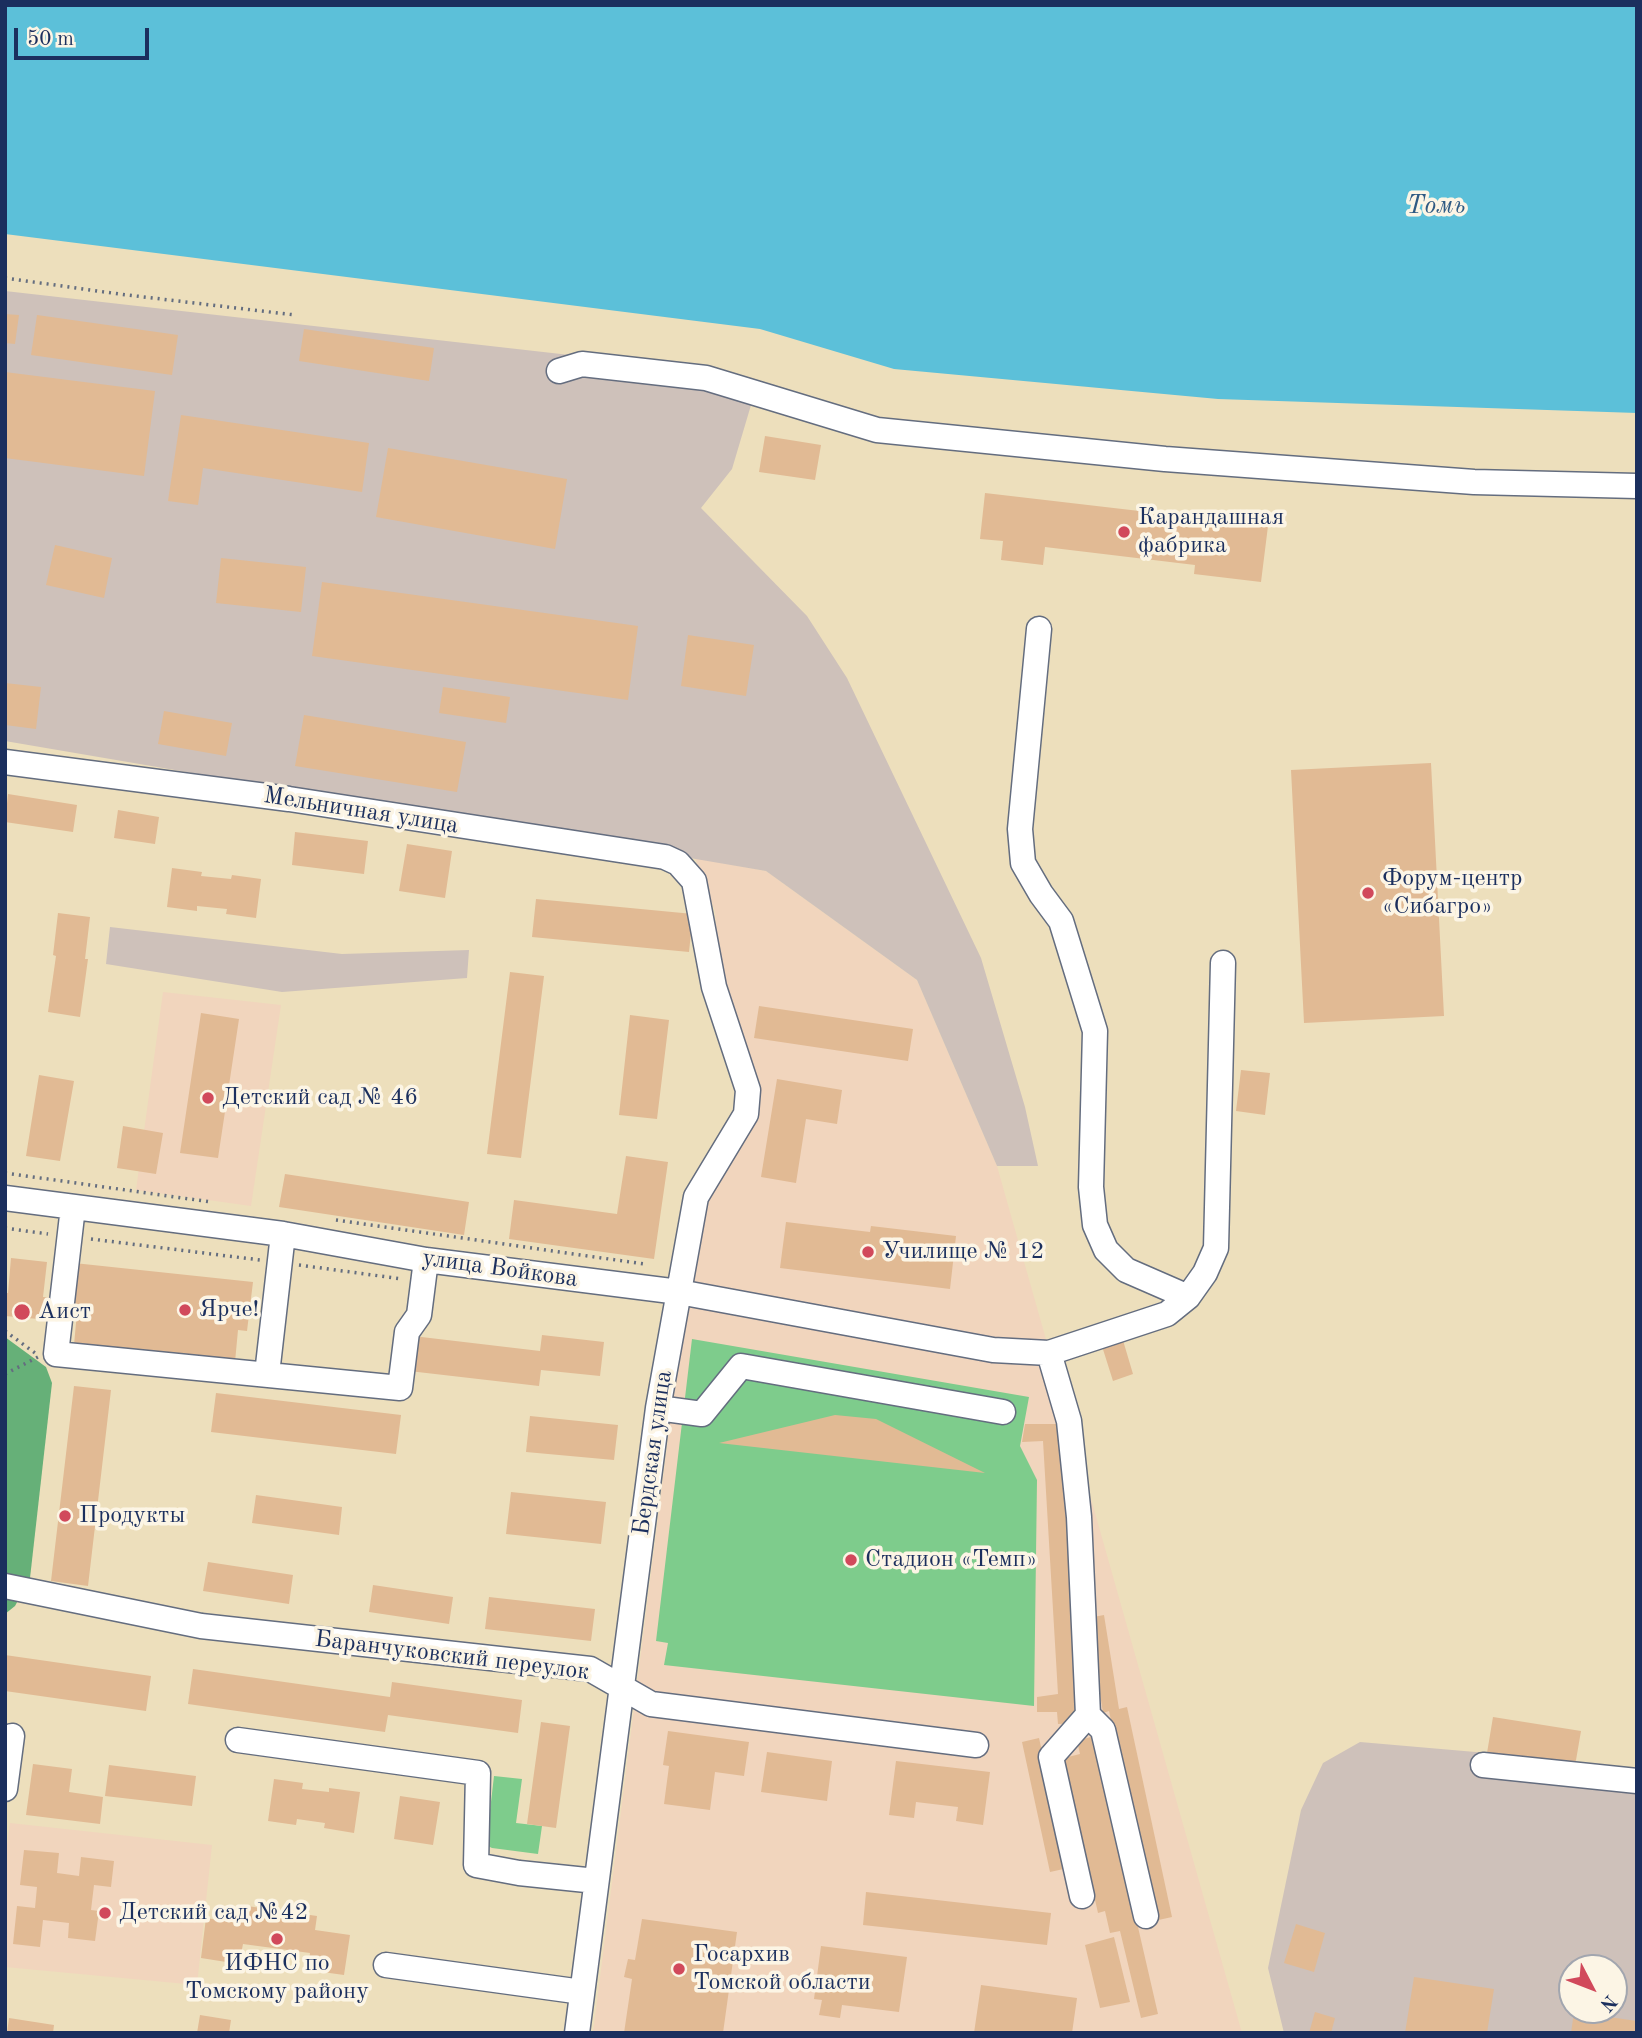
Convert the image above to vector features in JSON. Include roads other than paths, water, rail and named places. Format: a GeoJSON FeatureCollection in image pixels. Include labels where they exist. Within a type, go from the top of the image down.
{"type":"FeatureCollection","features":[{"type":"Feature","properties":{"kind":"street"},"geometry":{"type":"LineString","coordinates":[[559,371],[582,364],[706,378],[877,430],[1165,459],[1461,481],[1637,486]]}},
{"type":"Feature","properties":{"kind":"street"},"geometry":{"type":"LineString","coordinates":[[1039,629],[1020,829],[1023,863],[1061,921],[1096,1031],[1091,1187],[1095,1225],[1106,1250],[1126,1270],[1188,1297]]}},
{"type":"Feature","properties":{"kind":"street","name":"Мельничная улица"},"geometry":{"type":"LineString","coordinates":[[5,762],[289,799],[665,857],[687,871],[698,892]]}},
{"type":"Feature","properties":{"kind":"street","name":"Бердская улица"},"geometry":{"type":"LineString","coordinates":[[577,2033],[658,1408],[696,1197],[746,1114],[748,1090],[715,987],[698,892]]}},
{"type":"Feature","properties":{"kind":"street"},"geometry":{"type":"LineString","coordinates":[[1146,1916],[1103,1730],[1088,1715],[1079,1517],[1069,1421],[1049,1353],[1167,1314],[1188,1297],[1205,1273],[1216,1248],[1223,963]]}},
{"type":"Feature","properties":{"kind":"street","name":"улица Войкова"},"geometry":{"type":"LineString","coordinates":[[5,1198],[283,1234],[424,1271],[679,1292],[993,1350],[1049,1353]]}},
{"type":"Feature","properties":{"kind":"street"},"geometry":{"type":"LineString","coordinates":[[73,1207],[56,1354],[400,1388],[407,1332],[419,1315],[424,1271]]}},
{"type":"Feature","properties":{"kind":"street"},"geometry":{"type":"LineString","coordinates":[[267,1374],[283,1234]]}},
{"type":"Feature","properties":{"kind":"street"},"geometry":{"type":"LineString","coordinates":[[658,1408],[702,1414],[741,1366],[1003,1412]]}},
{"type":"Feature","properties":{"kind":"street","name":"Баранчуковский переулок"},"geometry":{"type":"LineString","coordinates":[[5,1586],[201,1626],[590,1669],[651,1704],[976,1745]]}},
{"type":"Feature","properties":{"kind":"street"},"geometry":{"type":"LineString","coordinates":[[1082,1896],[1051,1756],[1088,1715]]}},
{"type":"Feature","properties":{"kind":"street"},"geometry":{"type":"LineString","coordinates":[[5,1789],[12,1736]]}},
{"type":"Feature","properties":{"kind":"street"},"geometry":{"type":"LineString","coordinates":[[238,1741],[478,1773],[476,1865],[519,1873],[596,1881]]}},
{"type":"Feature","properties":{"kind":"street"},"geometry":{"type":"LineString","coordinates":[[1483,1765],[1637,1781]]}},
{"type":"Feature","properties":{"kind":"street"},"geometry":{"type":"LineString","coordinates":[[386,1965],[582,1992]]}},
{"type":"Feature","properties":{"kind":"water","name":"Томь"},"geometry":{"type":"Polygon","coordinates":[[[5,5],[1637,5],[1637,413],[1218,399],[894,369],[760,329],[5,234],[5,5]]]}},
{"type":"Feature","properties":{"kind":"place","name":"Карандашная фабрика"},"geometry":{"type":"Point","coordinates":[1124,532]}},
{"type":"Feature","properties":{"kind":"place","name":"Форум-центр «Сибагро»"},"geometry":{"type":"Point","coordinates":[1368,893]}},
{"type":"Feature","properties":{"kind":"place","name":"Детский сад № 46"},"geometry":{"type":"Point","coordinates":[208,1098]}},
{"type":"Feature","properties":{"kind":"place","name":"Училище № 12"},"geometry":{"type":"Point","coordinates":[868,1252]}},
{"type":"Feature","properties":{"kind":"place","name":"Ярче!"},"geometry":{"type":"Point","coordinates":[185,1310]}},
{"type":"Feature","properties":{"kind":"place","name":"Аист"},"geometry":{"type":"Point","coordinates":[22,1312]}},
{"type":"Feature","properties":{"kind":"place","name":"Продукты"},"geometry":{"type":"Point","coordinates":[65,1516]}},
{"type":"Feature","properties":{"kind":"place","name":"Стадион «Темп»"},"geometry":{"type":"Point","coordinates":[851,1560]}},
{"type":"Feature","properties":{"kind":"place","name":"Детский сад №42"},"geometry":{"type":"Point","coordinates":[105,1913]}},
{"type":"Feature","properties":{"kind":"place","name":"ИФНС по Томскому району"},"geometry":{"type":"Point","coordinates":[277,1939]}},
{"type":"Feature","properties":{"kind":"place","name":"Госархив Томской области"},"geometry":{"type":"Point","coordinates":[679,1969]}}]}
